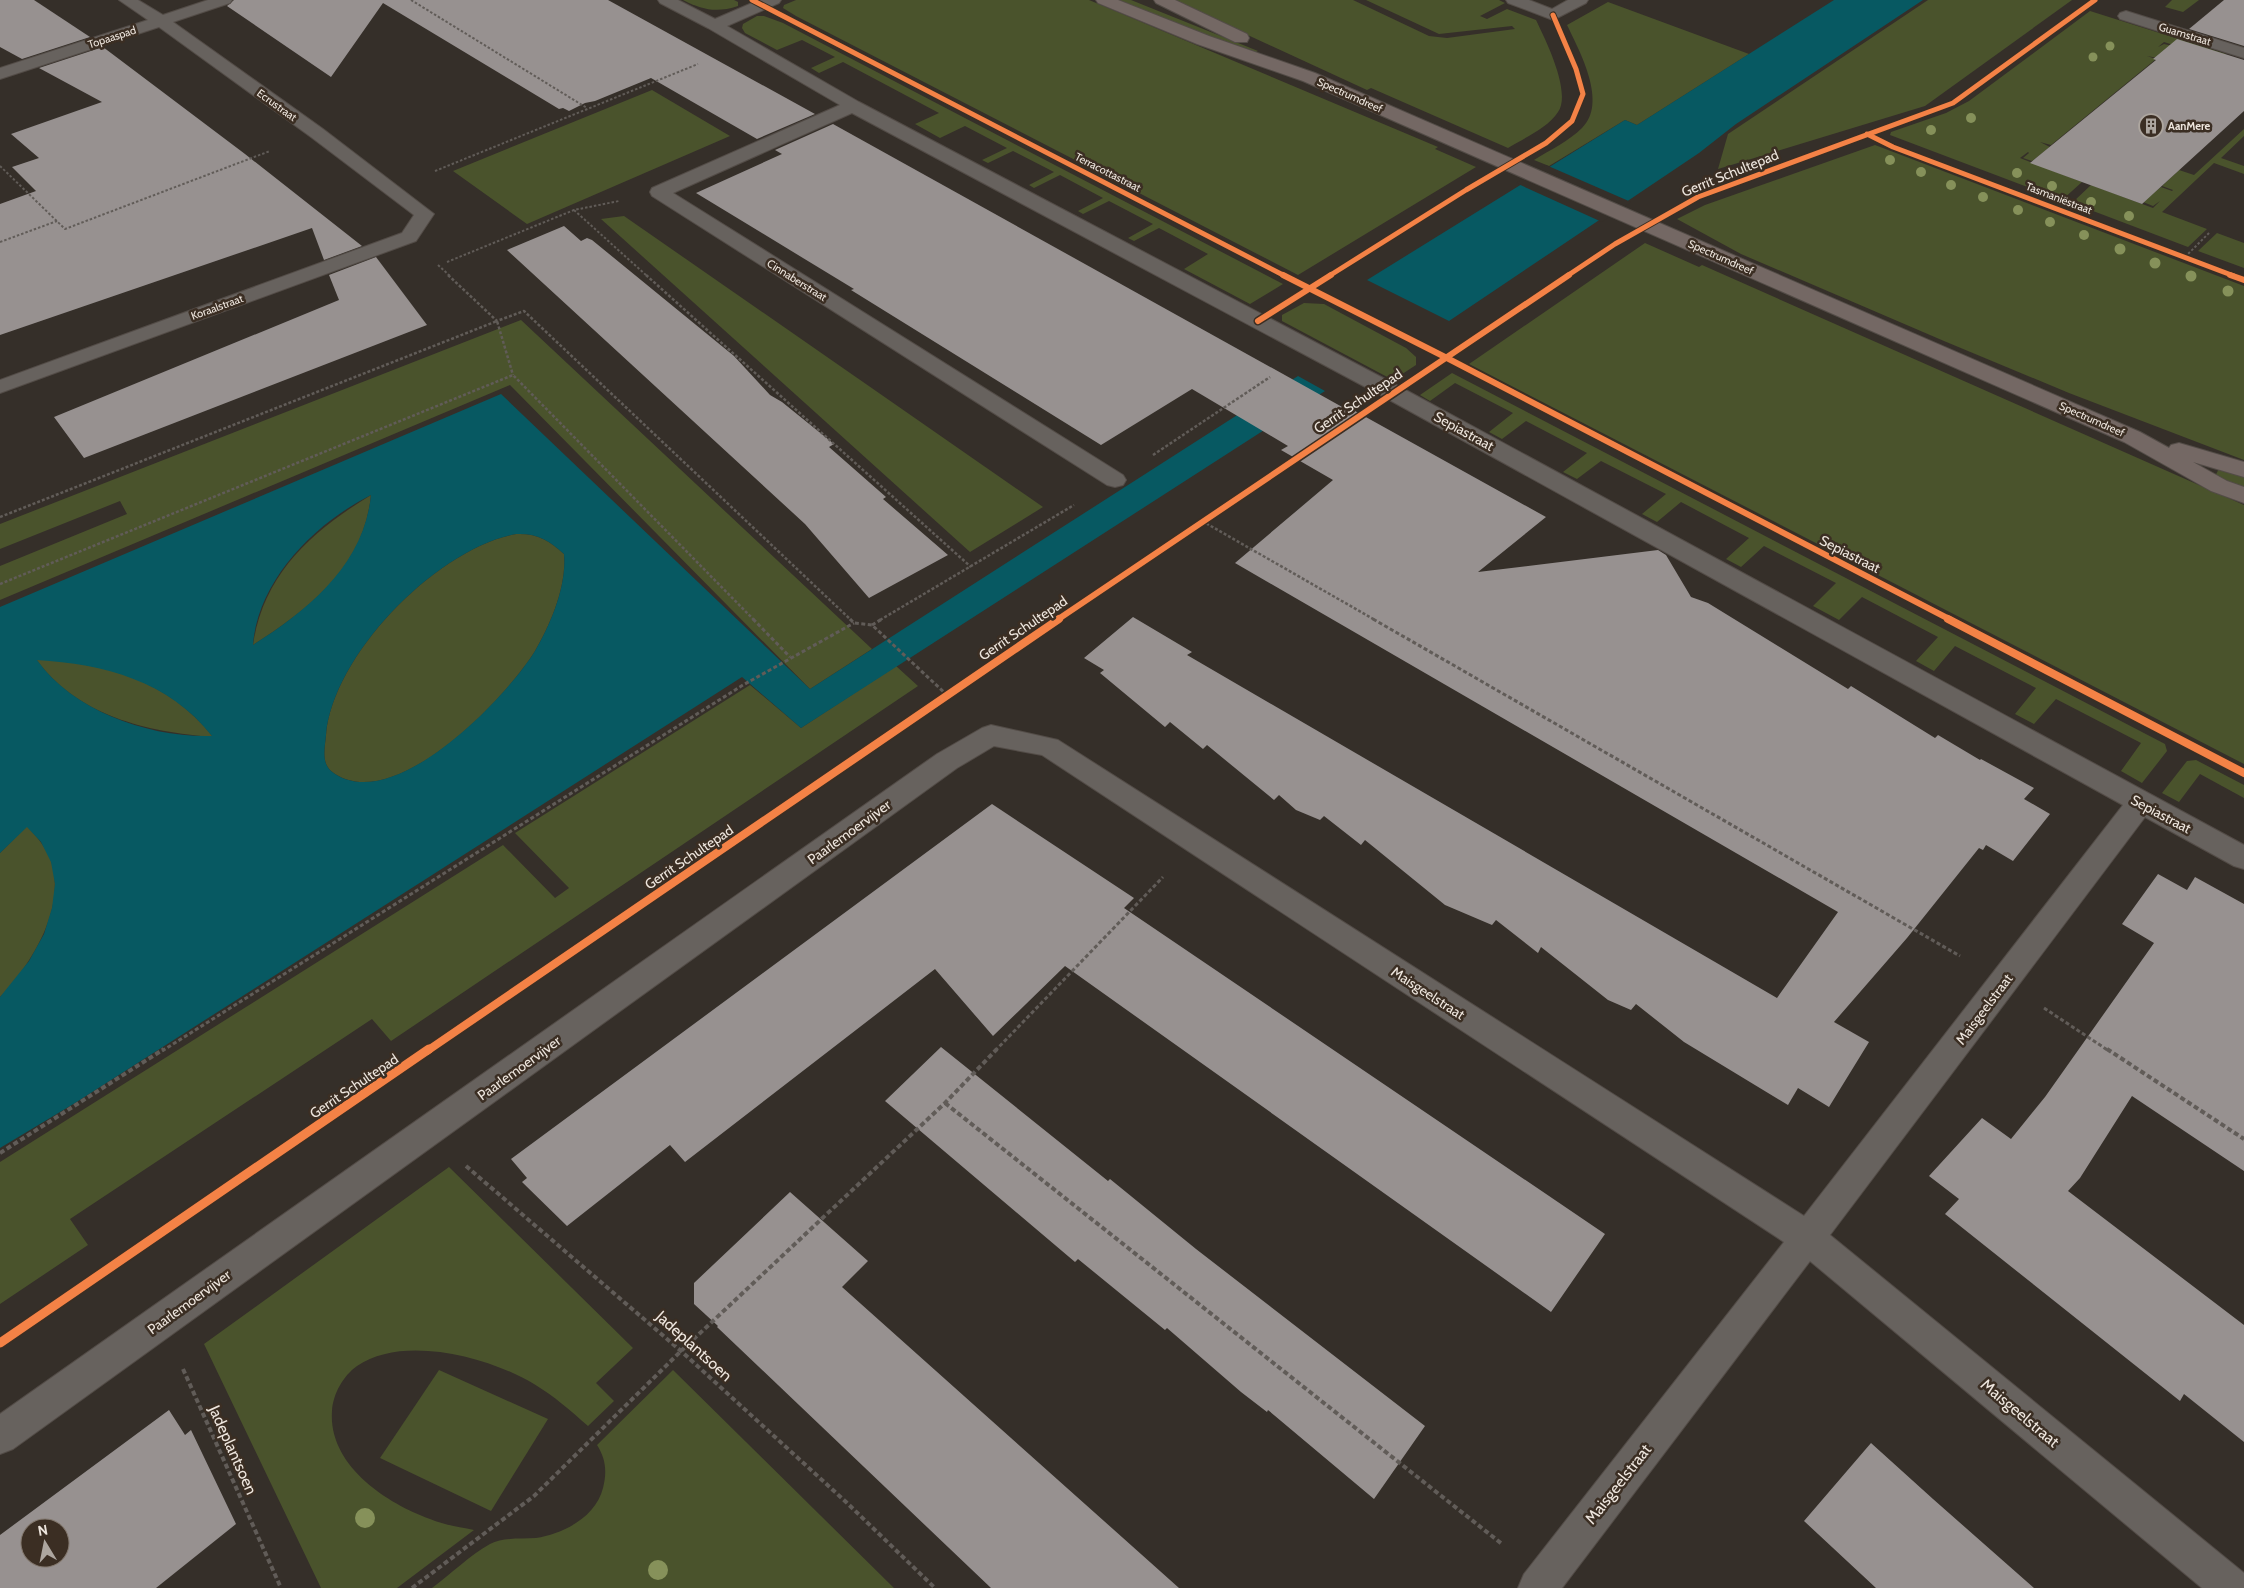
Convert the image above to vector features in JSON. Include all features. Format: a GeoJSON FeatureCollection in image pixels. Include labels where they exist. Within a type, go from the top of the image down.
{"type":"FeatureCollection","features":[{"type":"Feature","properties":{"kind":"main road","name":"Spectrumdreef"},"geometry":{"type":"LineString","coordinates":[[1104,0],[1203,40],[1309,77],[2132,437],[2219,486],[2244,496]]}},
{"type":"Feature","properties":{"kind":"main road","name":"Spectrumdreef"},"geometry":{"type":"LineString","coordinates":[[1162,0],[1229,31],[1309,77]]}},
{"type":"Feature","properties":{"kind":"main road","name":"Spectrumdreef"},"geometry":{"type":"LineString","coordinates":[[2132,437],[2244,470]]}},
{"type":"Feature","properties":{"kind":"street","name":"Ecrustraat"},"geometry":{"type":"LineString","coordinates":[[127,0],[161,21],[317,133],[424,214],[409,237]]}},
{"type":"Feature","properties":{"kind":"street","name":"Topaaspad"},"geometry":{"type":"LineString","coordinates":[[0,74],[224,0]]}},
{"type":"Feature","properties":{"kind":"street"},"geometry":{"type":"LineString","coordinates":[[666,0],[714,25],[853,106]]}},
{"type":"Feature","properties":{"kind":"street"},"geometry":{"type":"LineString","coordinates":[[714,25],[773,0]]}},
{"type":"Feature","properties":{"kind":"street"},"geometry":{"type":"LineString","coordinates":[[1514,0],[1553,15],[1580,0]]}},
{"type":"Feature","properties":{"kind":"street","name":"Guamstraat"},"geometry":{"type":"LineString","coordinates":[[2140,5],[2126,16],[2244,53]]}},
{"type":"Feature","properties":{"kind":"street"},"geometry":{"type":"LineString","coordinates":[[659,192],[853,106]]}},
{"type":"Feature","properties":{"kind":"street","name":"Sepiastraat"},"geometry":{"type":"LineString","coordinates":[[853,106],[1394,393],[2244,858]]}},
{"type":"Feature","properties":{"kind":"street","name":"Cinnaberstraat"},"geometry":{"type":"LineString","coordinates":[[659,192],[1116,480]]}},
{"type":"Feature","properties":{"kind":"street","name":"Koraalstraat"},"geometry":{"type":"LineString","coordinates":[[0,387],[409,237]]}},
{"type":"Feature","properties":{"kind":"street","name":"Paarlemoervijver"},"geometry":{"type":"LineString","coordinates":[[0,1436],[162,1322],[299,1222],[427,1134],[947,762],[991,735],[1049,747]]}},
{"type":"Feature","properties":{"kind":"street","name":"Maisgeelstraat"},"geometry":{"type":"LineString","coordinates":[[1049,747],[1808,1238],[2232,1588]]}},
{"type":"Feature","properties":{"kind":"street","name":"Maisgeelstraat"},"geometry":{"type":"LineString","coordinates":[[1541,1583],[2005,982],[2140,802]]}},
{"type":"Feature","properties":{"kind":"path"},"geometry":{"type":"LineString","coordinates":[[411,0],[588,108]]}},
{"type":"Feature","properties":{"kind":"path"},"geometry":{"type":"LineString","coordinates":[[393,189],[747,44]]}},
{"type":"Feature","properties":{"kind":"path"},"geometry":{"type":"LineString","coordinates":[[0,166],[65,229],[317,133]]}},
{"type":"Feature","properties":{"kind":"path"},"geometry":{"type":"LineString","coordinates":[[438,266],[574,210],[659,192]]}},
{"type":"Feature","properties":{"kind":"path"},"geometry":{"type":"LineString","coordinates":[[574,210],[971,567]]}},
{"type":"Feature","properties":{"kind":"path"},"geometry":{"type":"LineString","coordinates":[[0,242],[57,221]]}},
{"type":"Feature","properties":{"kind":"path"},"geometry":{"type":"LineString","coordinates":[[2185,257],[2210,232]]}},
{"type":"Feature","properties":{"kind":"path"},"geometry":{"type":"LineString","coordinates":[[409,237],[497,322],[513,375],[790,657]]}},
{"type":"Feature","properties":{"kind":"path"},"geometry":{"type":"LineString","coordinates":[[2176,254],[2193,260]]}},
{"type":"Feature","properties":{"kind":"path"},"geometry":{"type":"LineString","coordinates":[[0,517],[524,311],[854,623]]}},
{"type":"Feature","properties":{"kind":"path"},"geometry":{"type":"LineString","coordinates":[[0,584],[513,375]]}},
{"type":"Feature","properties":{"kind":"path"},"geometry":{"type":"LineString","coordinates":[[1194,526],[1210,515]]}},
{"type":"Feature","properties":{"kind":"path"},"geometry":{"type":"LineString","coordinates":[[1202,520],[2005,982],[2244,1140]]}},
{"type":"Feature","properties":{"kind":"path"},"geometry":{"type":"LineString","coordinates":[[0,1153],[742,685],[784,660],[854,623],[872,625],[947,695]]}},
{"type":"Feature","properties":{"kind":"path"},"geometry":{"type":"LineString","coordinates":[[940,700],[955,689]]}},
{"type":"Feature","properties":{"kind":"path"},"geometry":{"type":"LineString","coordinates":[[412,1588],[534,1496],[681,1351],[945,1103],[1197,843]]}},
{"type":"Feature","properties":{"kind":"path"},"geometry":{"type":"LineString","coordinates":[[945,1103],[1541,1583]]}},
{"type":"Feature","properties":{"kind":"green space"},"geometry":{"type":"Polygon","coordinates":[[[683,0],[734,0],[738,2],[738,6],[716,10],[697,6],[683,0]]]}},
{"type":"Feature","properties":{"kind":"green space"},"geometry":{"type":"Polygon","coordinates":[[[796,0],[1089,0],[1438,147],[1435,149],[1476,167],[1298,275],[783,8],[784,5],[796,0]]]}},
{"type":"Feature","properties":{"kind":"green space"},"geometry":{"type":"Polygon","coordinates":[[[1117,0],[1131,0],[1258,51],[1250,55],[1117,0]]]}},
{"type":"Feature","properties":{"kind":"green space"},"geometry":{"type":"Polygon","coordinates":[[[1172,0],[1353,0],[1429,36],[1447,38],[1515,29],[1512,26],[1439,34],[1366,0],[1499,0],[1505,3],[1480,16],[1487,19],[1507,9],[1536,20],[1560,79],[1561,103],[1554,118],[1508,148],[1371,88],[1367,90],[1172,0]]]}},
{"type":"Feature","properties":{"kind":"green space"},"geometry":{"type":"Polygon","coordinates":[[[1928,0],[2072,0],[1925,106],[1718,169],[1728,134],[1928,0]]]}},
{"type":"Feature","properties":{"kind":"green space"},"geometry":{"type":"Polygon","coordinates":[[[2172,0],[2199,0],[2183,12],[2165,7],[2172,0]]]}},
{"type":"Feature","properties":{"kind":"green space"},"geometry":{"type":"Polygon","coordinates":[[[1608,2],[1749,54],[1637,125],[1625,120],[1549,166],[1534,160],[1571,137],[1582,128],[1589,118],[1592,92],[1589,77],[1567,25],[1608,2]]]}},
{"type":"Feature","properties":{"kind":"green space"},"geometry":{"type":"Polygon","coordinates":[[[2090,11],[2226,54],[2220,60],[2164,42],[2158,47],[2164,44],[2173,46],[2158,58],[2147,56],[2156,59],[2051,145],[2040,142],[2050,147],[2032,161],[2023,158],[2028,152],[2020,158],[2082,182],[2062,200],[1890,135],[1891,132],[1946,113],[1969,101],[2090,11]]]}},
{"type":"Feature","properties":{"kind":"green space"},"geometry":{"type":"Polygon","coordinates":[[[757,16],[764,16],[783,23],[1283,284],[1250,304],[1184,269],[1208,254],[1159,228],[1134,241],[1128,238],[1153,224],[1109,201],[1083,214],[1078,211],[1103,198],[1060,175],[1034,188],[1029,185],[1054,172],[1013,151],[988,163],[982,160],[1007,148],[965,126],[940,138],[915,124],[939,113],[843,62],[819,73],[811,68],[835,57],[802,40],[777,50],[745,33],[742,28],[743,24],[757,16]]]}},
{"type":"Feature","properties":{"kind":"green space"},"geometry":{"type":"Polygon","coordinates":[[[652,90],[730,136],[527,224],[453,171],[652,90]]]}},
{"type":"Feature","properties":{"kind":"green space"},"geometry":{"type":"Polygon","coordinates":[[[2244,129],[2244,136],[2221,158],[2244,166],[2244,174],[2214,163],[2162,212],[2207,229],[2188,247],[2072,203],[2091,185],[2153,208],[2160,201],[2153,206],[2143,202],[2161,187],[2172,191],[2162,186],[2179,170],[2194,175],[2244,129]]]}},
{"type":"Feature","properties":{"kind":"green space"},"geometry":{"type":"Polygon","coordinates":[[[1875,145],[2244,286],[2244,460],[2069,393],[1944,341],[1741,254],[1677,219],[1705,205],[1875,145]]]}},
{"type":"Feature","properties":{"kind":"green space"},"geometry":{"type":"Polygon","coordinates":[[[624,216],[1043,507],[970,552],[601,219],[624,216]]]}},
{"type":"Feature","properties":{"kind":"green space"},"geometry":{"type":"Polygon","coordinates":[[[2217,233],[2244,243],[2244,268],[2198,251],[2217,233]]]}},
{"type":"Feature","properties":{"kind":"green space"},"geometry":{"type":"Polygon","coordinates":[[[1645,243],[1699,267],[1702,265],[2244,505],[2244,764],[1469,364],[1645,243]]]}},
{"type":"Feature","properties":{"kind":"green space"},"geometry":{"type":"Polygon","coordinates":[[[1304,303],[1324,304],[1406,348],[1416,357],[1416,365],[1393,380],[1282,321],[1282,315],[1304,303]]]}},
{"type":"Feature","properties":{"kind":"green space"},"geometry":{"type":"Polygon","coordinates":[[[521,320],[872,649],[810,689],[510,385],[0,600],[0,566],[127,514],[120,501],[0,549],[0,524],[521,320]]]}},
{"type":"Feature","properties":{"kind":"green space"},"geometry":{"type":"Polygon","coordinates":[[[1452,373],[2165,744],[2167,751],[2142,783],[2121,771],[2141,743],[2056,699],[2034,724],[2015,714],[2036,688],[1955,646],[1934,671],[1916,661],[1938,637],[1862,597],[1839,620],[1813,606],[1836,583],[1764,546],[1741,567],[1726,559],[1749,538],[1681,502],[1657,522],[1642,514],[1666,494],[1601,461],[1577,479],[1563,472],[1587,453],[1526,421],[1502,439],[1489,432],[1513,413],[1455,383],[1430,401],[1420,395],[1452,373]]]}},
{"type":"Feature","properties":{"kind":"green space"},"geometry":{"type":"Polygon","coordinates":[[[2220,467],[2244,475],[2244,488],[2215,476],[2220,467]]]}},
{"type":"Feature","properties":{"kind":"green space"},"geometry":{"type":"Polygon","coordinates":[[[371,495],[366,521],[357,544],[345,565],[313,601],[253,645],[267,597],[279,576],[310,540],[349,509],[371,495]]]}},
{"type":"Feature","properties":{"kind":"green space"},"geometry":{"type":"Polygon","coordinates":[[[516,534],[542,538],[564,554],[563,578],[557,604],[547,629],[535,651],[520,672],[474,722],[445,747],[415,767],[385,779],[356,782],[331,771],[326,763],[325,749],[333,704],[348,671],[369,639],[394,609],[423,582],[454,560],[486,543],[516,534]]]}},
{"type":"Feature","properties":{"kind":"green space"},"geometry":{"type":"Polygon","coordinates":[[[36,659],[87,665],[134,678],[176,701],[195,717],[213,737],[163,731],[115,718],[72,695],[53,679],[36,659]]]}},
{"type":"Feature","properties":{"kind":"green space"},"geometry":{"type":"Polygon","coordinates":[[[896,666],[918,686],[391,1041],[372,1019],[70,1219],[88,1245],[0,1304],[0,1162],[503,845],[555,898],[569,888],[515,833],[750,685],[801,728],[896,666]]]}},
{"type":"Feature","properties":{"kind":"green space"},"geometry":{"type":"Polygon","coordinates":[[[2196,760],[2244,785],[2244,798],[2200,774],[2179,802],[2162,793],[2187,761],[2196,760]]]}},
{"type":"Feature","properties":{"kind":"green space"},"geometry":{"type":"Polygon","coordinates":[[[27,826],[38,838],[51,861],[55,879],[54,897],[50,916],[34,952],[12,984],[0,997],[0,853],[27,826]]]}},
{"type":"Feature","properties":{"kind":"green space"},"geometry":{"type":"Polygon","coordinates":[[[449,1167],[633,1348],[596,1383],[614,1401],[588,1426],[569,1409],[534,1384],[494,1365],[470,1358],[446,1353],[398,1352],[376,1356],[357,1366],[347,1375],[340,1386],[334,1398],[332,1411],[333,1430],[339,1448],[350,1465],[379,1492],[413,1512],[435,1521],[474,1530],[397,1588],[321,1588],[204,1344],[449,1167]]]}},
{"type":"Feature","properties":{"kind":"green space"},"geometry":{"type":"Polygon","coordinates":[[[439,1370],[548,1419],[491,1511],[380,1458],[439,1370]]]}},
{"type":"Feature","properties":{"kind":"green space"},"geometry":{"type":"Polygon","coordinates":[[[673,1370],[894,1588],[432,1588],[490,1544],[507,1539],[536,1538],[557,1533],[586,1516],[599,1498],[604,1482],[604,1461],[597,1445],[673,1370]]]}},
{"type":"Feature","properties":{"kind":"water"},"geometry":{"type":"Polygon","coordinates":[[[1834,0],[1923,0],[1736,124],[1699,153],[1449,321],[1367,280],[1625,120],[1637,125],[1834,0]]]}},
{"type":"Feature","properties":{"kind":"water"},"geometry":{"type":"Polygon","coordinates":[[[1298,376],[1325,391],[801,728],[742,677],[75,1103],[0,1148],[0,997],[29,961],[44,934],[52,908],[55,884],[51,862],[41,842],[27,827],[0,853],[0,607],[501,394],[810,689],[1298,376]],[[371,495],[330,521],[293,556],[278,576],[266,598],[257,621],[253,645],[294,617],[313,601],[345,564],[357,543],[366,520],[371,495]],[[516,534],[486,543],[454,560],[423,582],[394,609],[369,639],[348,671],[333,704],[325,749],[326,763],[331,771],[356,782],[384,779],[414,767],[445,747],[474,722],[520,672],[535,651],[547,629],[557,604],[563,578],[564,554],[542,538],[523,534],[516,534]],[[37,660],[52,678],[71,694],[115,718],[164,732],[212,736],[195,717],[176,701],[134,679],[87,666],[37,660]]]}},
{"type":"Feature","properties":{"kind":"pier"},"geometry":{"type":"Polygon","coordinates":[[[1546,165],[1631,202],[1602,222],[1516,183],[1546,165]]]}},
{"type":"Feature","properties":{"kind":"building"},"geometry":{"type":"Polygon","coordinates":[[[0,0],[34,0],[90,37],[22,59],[0,47],[0,0]]]}},
{"type":"Feature","properties":{"kind":"building"},"geometry":{"type":"Polygon","coordinates":[[[234,0],[608,0],[815,114],[757,139],[651,78],[569,111],[563,108],[559,109],[383,3],[331,77],[227,6],[234,0]]]}},
{"type":"Feature","properties":{"kind":"building"},"geometry":{"type":"Polygon","coordinates":[[[2224,0],[2244,0],[2244,46],[2189,29],[2224,0]]]}},
{"type":"Feature","properties":{"kind":"building","name":"AanMere"},"geometry":{"type":"Polygon","coordinates":[[[2177,39],[2244,60],[2244,111],[2142,204],[2030,163],[2156,60],[2153,59],[2177,39]]]}},
{"type":"Feature","properties":{"kind":"building"},"geometry":{"type":"Polygon","coordinates":[[[103,47],[245,154],[362,246],[324,260],[312,228],[0,335],[0,204],[36,191],[12,167],[39,158],[11,134],[102,102],[39,68],[103,47]]]}},
{"type":"Feature","properties":{"kind":"building"},"geometry":{"type":"Polygon","coordinates":[[[833,124],[1344,408],[1346,406],[1546,517],[1478,572],[1658,550],[1666,555],[1691,597],[1708,603],[1848,689],[1851,686],[1935,738],[1938,735],[1980,760],[2034,788],[2024,799],[2050,814],[2013,861],[1986,845],[1983,850],[1979,848],[1907,938],[1834,1022],[1869,1042],[1829,1107],[1798,1088],[1788,1105],[1684,1042],[1636,1004],[1631,1010],[1608,1000],[1541,947],[1538,953],[1496,920],[1492,925],[1445,905],[1365,840],[1361,845],[1324,816],[1320,820],[1296,810],[1279,795],[1274,800],[1207,745],[1203,749],[1170,722],[1165,727],[1100,673],[1104,670],[1084,658],[1133,617],[1192,652],[1187,655],[1777,998],[1838,912],[1235,563],[1333,480],[1281,450],[1288,446],[1192,389],[1101,445],[851,290],[854,289],[696,193],[782,154],[775,150],[833,124]]]}},
{"type":"Feature","properties":{"kind":"building"},"geometry":{"type":"Polygon","coordinates":[[[564,226],[581,241],[587,238],[592,240],[734,356],[770,395],[782,402],[834,444],[829,447],[886,497],[883,499],[948,555],[869,598],[805,524],[507,250],[564,226]]]}},
{"type":"Feature","properties":{"kind":"building"},"geometry":{"type":"Polygon","coordinates":[[[376,257],[427,325],[84,458],[54,417],[339,300],[329,275],[376,257]]]}},
{"type":"Feature","properties":{"kind":"building"},"geometry":{"type":"Polygon","coordinates":[[[992,804],[1134,898],[1124,908],[1605,1234],[1551,1312],[1065,966],[993,1036],[935,969],[685,1162],[670,1145],[567,1226],[522,1182],[527,1178],[511,1159],[992,804]]]}},
{"type":"Feature","properties":{"kind":"building"},"geometry":{"type":"Polygon","coordinates":[[[2158,874],[2187,890],[2195,877],[2244,904],[2244,1171],[2132,1096],[2080,1178],[2068,1191],[2244,1325],[2244,1442],[2184,1394],[2180,1401],[1945,1214],[1959,1199],[1929,1176],[1982,1118],[2011,1139],[2045,1097],[2154,943],[2122,924],[2158,874]]]}},
{"type":"Feature","properties":{"kind":"building"},"geometry":{"type":"Polygon","coordinates":[[[941,1047],[1108,1181],[1110,1179],[1196,1249],[1425,1426],[1374,1499],[1268,1410],[1267,1412],[1241,1392],[1167,1328],[1165,1330],[1078,1259],[1075,1262],[885,1101],[941,1047]]]}},
{"type":"Feature","properties":{"kind":"building"},"geometry":{"type":"Polygon","coordinates":[[[790,1192],[868,1261],[842,1287],[1179,1588],[991,1588],[694,1304],[694,1283],[790,1192]]]}},
{"type":"Feature","properties":{"kind":"building"},"geometry":{"type":"Polygon","coordinates":[[[169,1410],[185,1435],[191,1430],[236,1524],[156,1588],[0,1588],[0,1535],[20,1520],[20,1568],[70,1568],[70,1518],[23,1518],[169,1410]]]}},
{"type":"Feature","properties":{"kind":"building"},"geometry":{"type":"Polygon","coordinates":[[[1871,1443],[2034,1588],[1876,1588],[1804,1521],[1871,1443]]]}},
{"type":"Feature","properties":{"kind":"cycle path","name":"Terracottastraat"},"geometry":{"type":"LineString","coordinates":[[752,0],[1445,357],[2244,773]]}},
{"type":"Feature","properties":{"kind":"cycle path","name":"Gerrit Schultepad"},"geometry":{"type":"LineString","coordinates":[[0,1343],[1202,521],[1615,244],[1698,197],[1953,103],[2095,0]]}},
{"type":"Feature","properties":{"kind":"cycle path"},"geometry":{"type":"LineString","coordinates":[[1258,321],[1466,190],[1546,143],[1572,121],[1583,94],[1576,69],[1553,15]]}},
{"type":"Feature","properties":{"kind":"cycle path","name":"Tasmaniëstraat"},"geometry":{"type":"LineString","coordinates":[[1867,134],[1893,147],[2244,280]]}},
{"type":"Feature","properties":{"kind":"place","name":"AanMere"},"geometry":{"type":"Point","coordinates":[2151,126]}}]}
